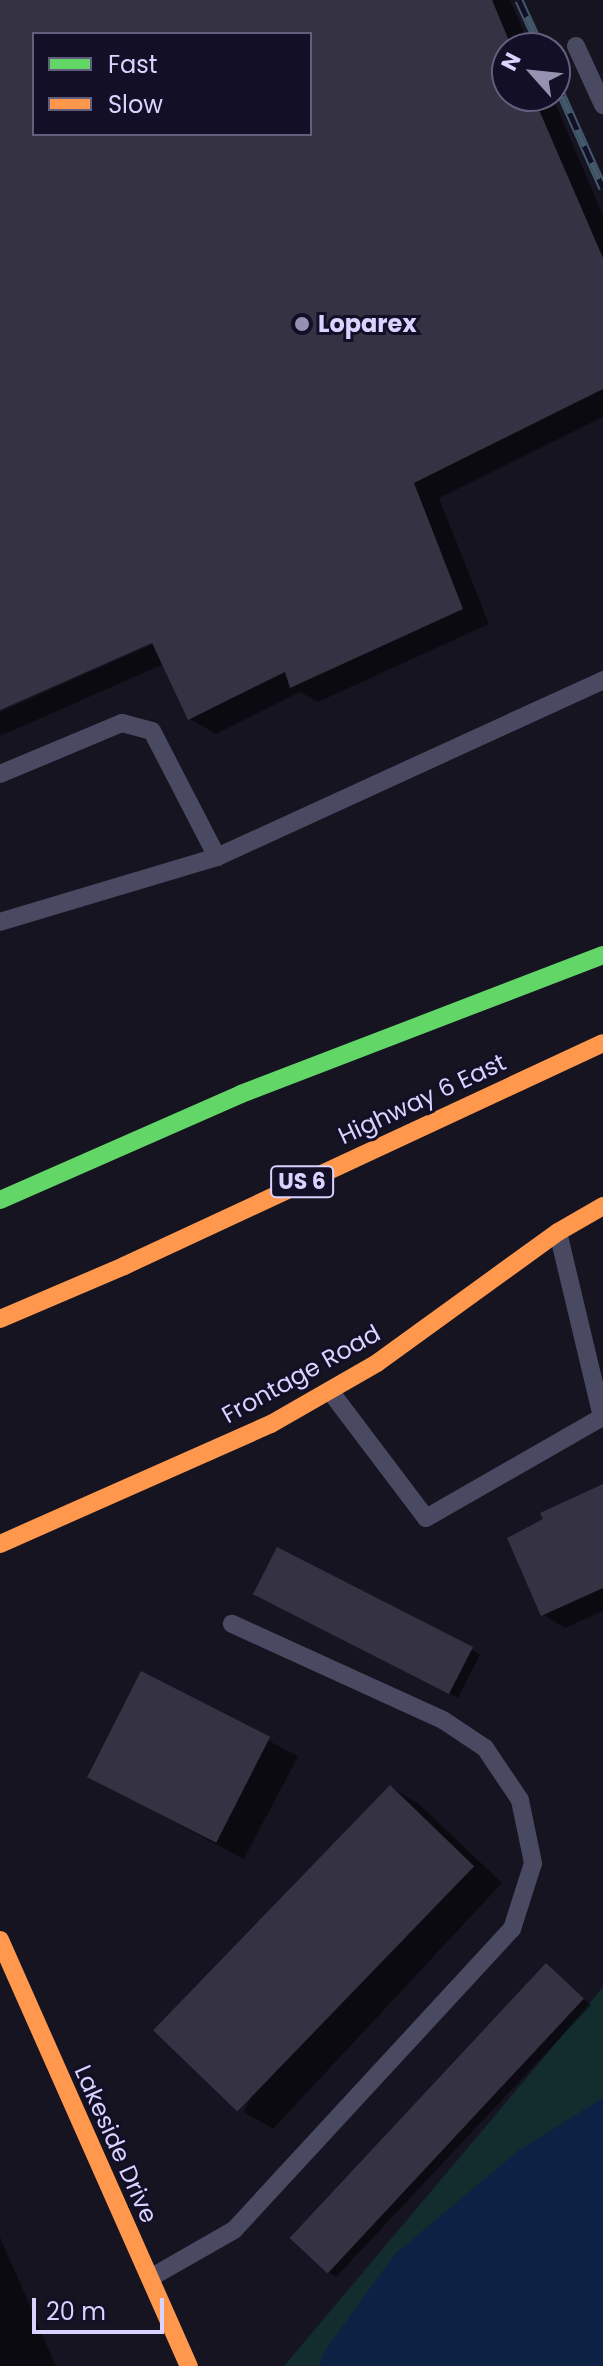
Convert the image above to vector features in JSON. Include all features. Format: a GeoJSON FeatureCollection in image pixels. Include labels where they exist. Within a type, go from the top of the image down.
{"type":"FeatureCollection","features":[{"type":"Feature","properties":{"kind":"main road"},"geometry":{"type":"LineString","coordinates":[[0,1200],[241,1094],[603,955]]}},
{"type":"Feature","properties":{"kind":"main road","name":"Highway 6 East"},"geometry":{"type":"LineString","coordinates":[[0,1319],[124,1266],[603,1043]]}},
{"type":"Feature","properties":{"kind":"main road","name":"Frontage Road"},"geometry":{"type":"LineString","coordinates":[[0,1544],[271,1424],[330,1391],[377,1363],[558,1232],[603,1206]]}},
{"type":"Feature","properties":{"kind":"main road","name":"Lakeside Drive"},"geometry":{"type":"LineString","coordinates":[[0,1940],[189,2366]]}},
{"type":"Feature","properties":{"kind":"lane"},"geometry":{"type":"LineString","coordinates":[[576,46],[603,105]]}},
{"type":"Feature","properties":{"kind":"lane"},"geometry":{"type":"LineString","coordinates":[[0,922],[217,857],[603,680]]}},
{"type":"Feature","properties":{"kind":"lane"},"geometry":{"type":"LineString","coordinates":[[0,774],[122,723],[152,731],[217,857]]}},
{"type":"Feature","properties":{"kind":"lane"},"geometry":{"type":"LineString","coordinates":[[330,1391],[426,1518],[602,1417],[558,1232]]}},
{"type":"Feature","properties":{"kind":"lane"},"geometry":{"type":"LineString","coordinates":[[150,2278],[234,2230],[512,1929],[533,1863],[520,1800],[485,1748],[443,1720],[232,1624]]}},
{"type":"Feature","properties":{"kind":"green space"},"geometry":{"type":"Polygon","coordinates":[[[603,1987],[603,2366],[284,2366],[603,1987]]]}},
{"type":"Feature","properties":{"kind":"water"},"geometry":{"type":"Polygon","coordinates":[[[603,2098],[603,2366],[319,2366],[324,2352],[395,2254],[518,2151],[603,2098]]]}},
{"type":"Feature","properties":{"kind":"building","name":"Loparex"},"geometry":{"type":"Polygon","coordinates":[[[0,0],[492,0],[505,32],[491,32],[491,112],[540,112],[603,258],[603,389],[414,483],[463,609],[290,688],[285,672],[188,720],[152,643],[0,710],[0,0]]]}},
{"type":"Feature","properties":{"kind":"building"},"geometry":{"type":"Polygon","coordinates":[[[603,1484],[603,1588],[541,1616],[507,1538],[543,1519],[540,1513],[603,1484]]]}},
{"type":"Feature","properties":{"kind":"building"},"geometry":{"type":"Polygon","coordinates":[[[277,1547],[473,1647],[449,1694],[253,1594],[277,1547]]]}},
{"type":"Feature","properties":{"kind":"building"},"geometry":{"type":"Polygon","coordinates":[[[141,1671],[270,1737],[216,1843],[87,1777],[141,1671]]]}},
{"type":"Feature","properties":{"kind":"building"},"geometry":{"type":"Polygon","coordinates":[[[390,1785],[474,1866],[237,2112],[153,2030],[390,1785]]]}},
{"type":"Feature","properties":{"kind":"building"},"geometry":{"type":"Polygon","coordinates":[[[546,1963],[584,1998],[328,2273],[290,2238],[546,1963]]]}},
{"type":"Feature","properties":{"kind":"railway"},"geometry":{"type":"LineString","coordinates":[[519,0],[534,32]]}},
{"type":"Feature","properties":{"kind":"railway"},"geometry":{"type":"LineString","coordinates":[[569,112],[603,188]]}},
{"type":"Feature","properties":{"kind":"traffic: fast"},"geometry":{"type":"LineString","coordinates":[[0,1200],[241,1094],[603,955]]}},
{"type":"Feature","properties":{"kind":"traffic: slow"},"geometry":{"type":"LineString","coordinates":[[0,1319],[124,1266],[603,1043]]}},
{"type":"Feature","properties":{"kind":"traffic: slow"},"geometry":{"type":"LineString","coordinates":[[0,1544],[271,1424],[377,1363],[558,1232],[603,1206]]}},
{"type":"Feature","properties":{"kind":"traffic: slow"},"geometry":{"type":"LineString","coordinates":[[0,1940],[189,2366]]}},
{"type":"Feature","properties":{"kind":"place","name":"Loparex"},"geometry":{"type":"Point","coordinates":[302,324]}}]}
